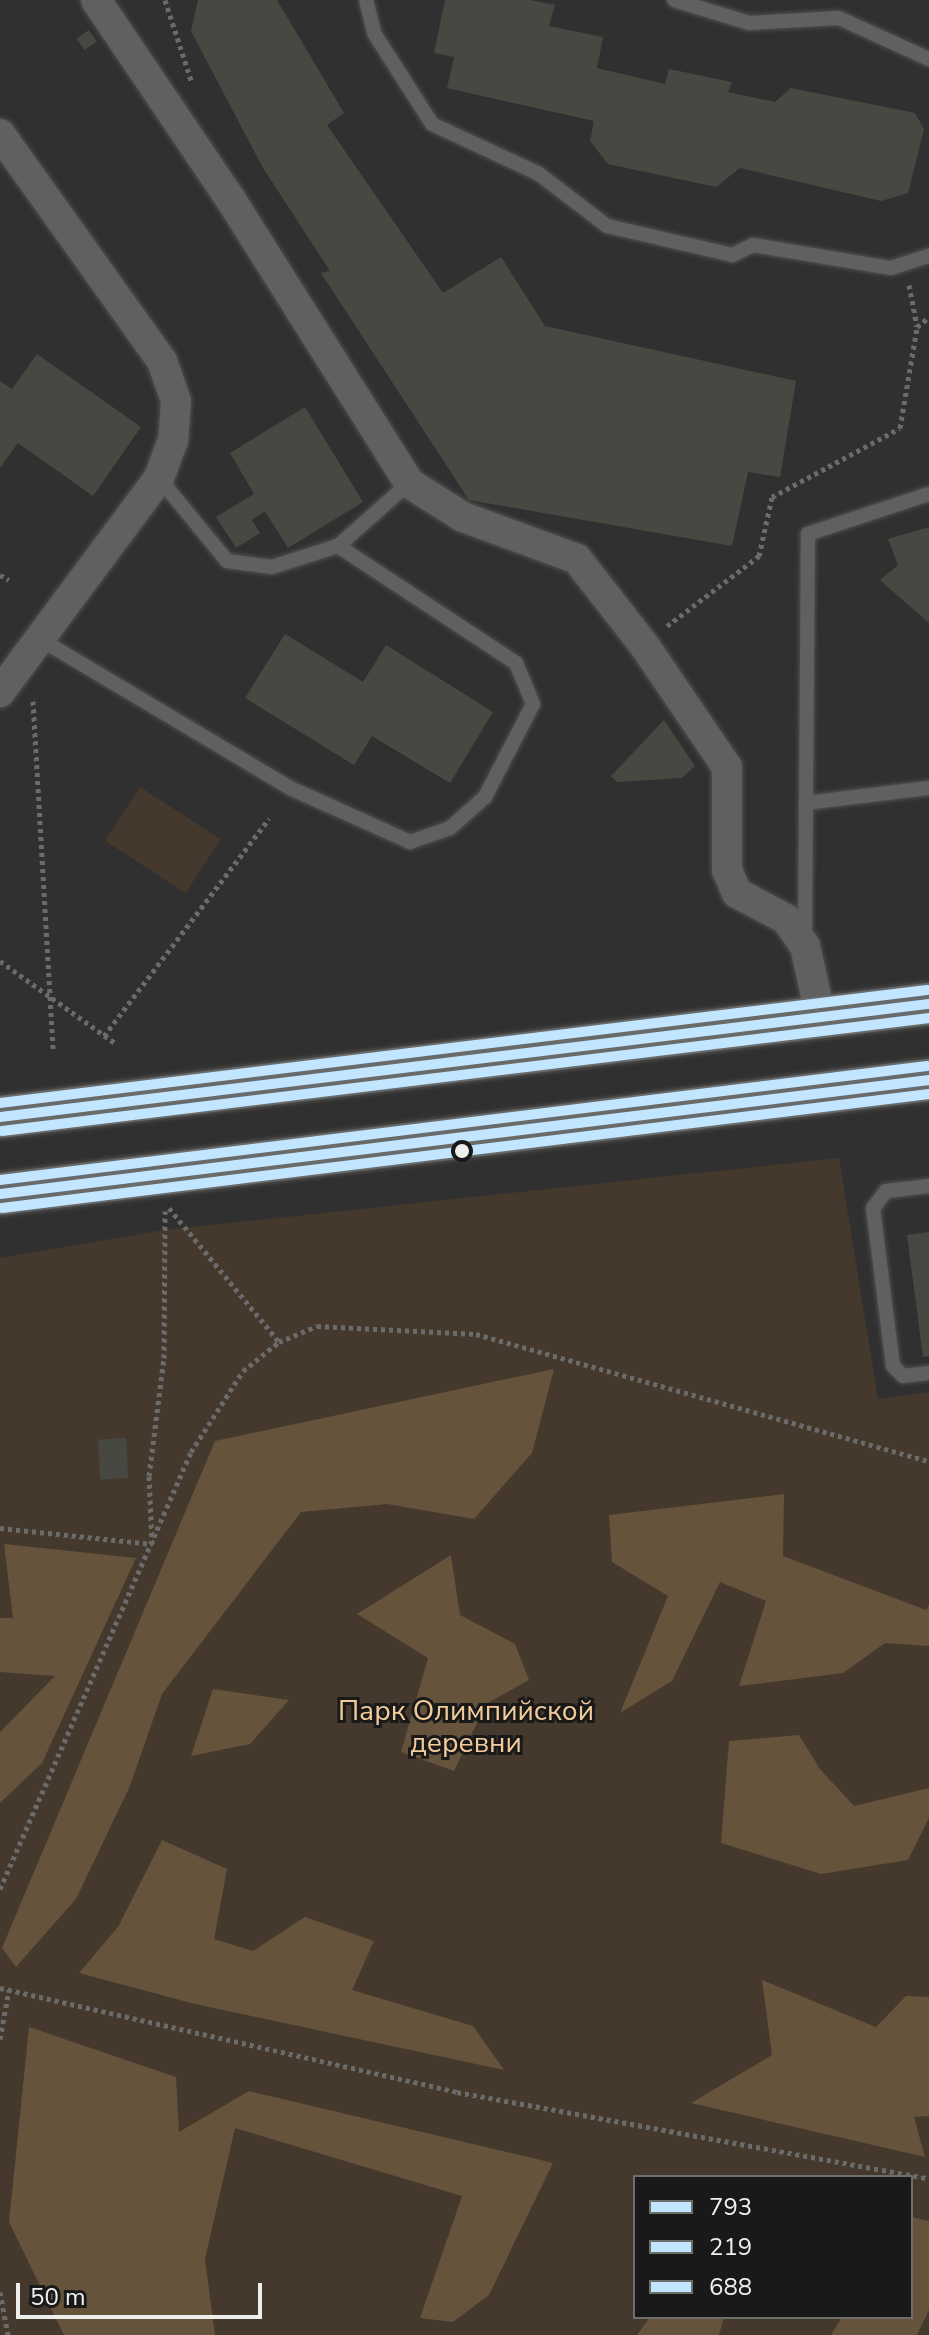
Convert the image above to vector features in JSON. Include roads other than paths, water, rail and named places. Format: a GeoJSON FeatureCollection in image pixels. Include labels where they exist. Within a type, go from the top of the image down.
{"type":"FeatureCollection","features":[{"type":"Feature","properties":{"kind":"main road"},"geometry":{"type":"LineString","coordinates":[[0,1117],[929,1004]]}},
{"type":"Feature","properties":{"kind":"main road"},"geometry":{"type":"LineString","coordinates":[[0,1194],[929,1080]]}},
{"type":"Feature","properties":{"kind":"street"},"geometry":{"type":"LineString","coordinates":[[96,0],[231,200],[409,483],[463,517],[577,559],[644,645],[727,767],[727,870],[737,893],[786,919],[805,946],[821,1018]]}},
{"type":"Feature","properties":{"kind":"street"},"geometry":{"type":"LineString","coordinates":[[0,134],[162,361],[176,401],[173,440],[159,478],[0,692]]}},
{"type":"Feature","properties":{"kind":"lane"},"geometry":{"type":"LineString","coordinates":[[366,0],[374,33],[432,124],[539,174],[607,226],[733,255],[753,245],[891,268],[929,256]]}},
{"type":"Feature","properties":{"kind":"lane"},"geometry":{"type":"LineString","coordinates":[[674,0],[749,23],[839,18],[929,59]]}},
{"type":"Feature","properties":{"kind":"lane"},"geometry":{"type":"LineString","coordinates":[[159,478],[227,561],[272,567],[338,546],[409,483]]}},
{"type":"Feature","properties":{"kind":"lane"},"geometry":{"type":"LineString","coordinates":[[805,946],[808,534],[929,494]]}},
{"type":"Feature","properties":{"kind":"lane"},"geometry":{"type":"LineString","coordinates":[[35,645],[290,788],[410,842],[450,828],[485,797],[533,704],[516,663],[338,546]]}},
{"type":"Feature","properties":{"kind":"lane"},"geometry":{"type":"LineString","coordinates":[[806,803],[929,788]]}},
{"type":"Feature","properties":{"kind":"lane"},"geometry":{"type":"LineString","coordinates":[[929,1186],[886,1191],[873,1208],[893,1366],[903,1376],[929,1373]]}},
{"type":"Feature","properties":{"kind":"park label","name":"Парк Олимпийской деревни"},"geometry":{"type":"Point","coordinates":[466,1727]}}]}
